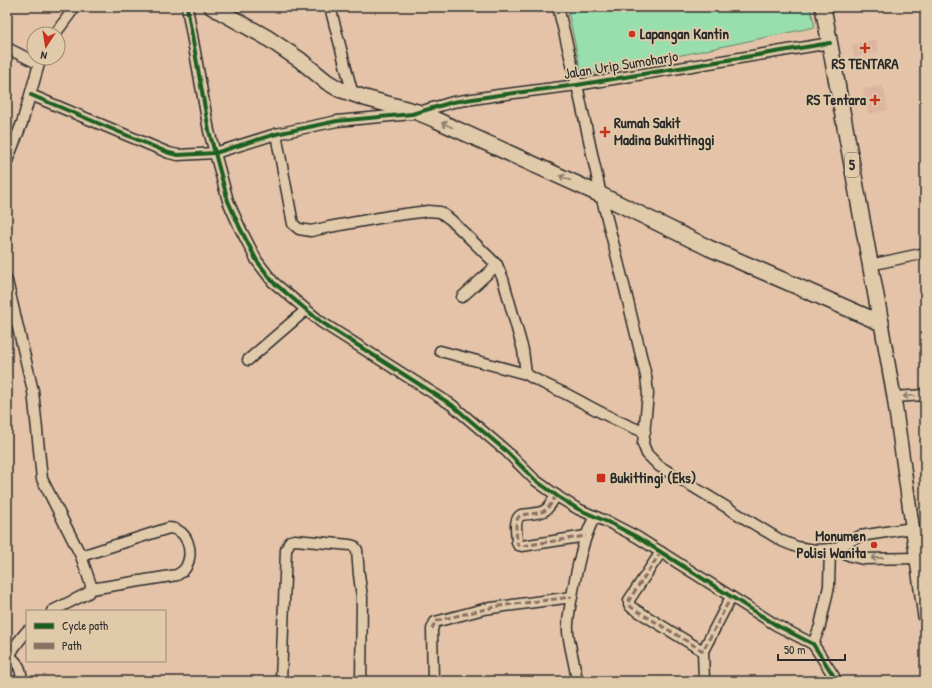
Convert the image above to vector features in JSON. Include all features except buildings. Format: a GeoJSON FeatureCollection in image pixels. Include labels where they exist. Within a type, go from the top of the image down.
{"type":"FeatureCollection","features":[{"type":"Feature","properties":{"kind":"highway"},"geometry":{"type":"LineString","coordinates":[[212,7],[278,45],[300,60],[327,82],[339,89],[353,95],[417,112],[601,195],[709,248],[881,323]]}},
{"type":"Feature","properties":{"kind":"highway","name":"5"},"geometry":{"type":"LineString","coordinates":[[823,7],[881,323]]}},
{"type":"Feature","properties":{"kind":"main road"},"geometry":{"type":"LineString","coordinates":[[881,323],[894,397],[925,617]]}},
{"type":"Feature","properties":{"kind":"street"},"geometry":{"type":"LineString","coordinates":[[187,7],[202,97],[228,201],[257,261],[274,282],[321,322],[452,405],[491,438],[535,480],[556,495],[578,509],[637,537],[776,625],[812,644],[837,681]]}},
{"type":"Feature","properties":{"kind":"street"},"geometry":{"type":"LineString","coordinates":[[330,7],[353,95]]}},
{"type":"Feature","properties":{"kind":"street"},"geometry":{"type":"LineString","coordinates":[[558,7],[601,195],[646,376],[648,394],[643,444],[647,454],[659,466],[782,541],[797,547],[815,550],[832,549],[860,536],[912,528]]}},
{"type":"Feature","properties":{"kind":"street"},"geometry":{"type":"LineString","coordinates":[[60,26],[70,8]]}},
{"type":"Feature","properties":{"kind":"street","name":"Jalan Urip Sumoharjo"},"geometry":{"type":"LineString","coordinates":[[31,95],[169,153],[178,155],[215,153],[276,134],[337,120],[412,114],[461,101],[499,94],[577,85],[830,43]]}},
{"type":"Feature","properties":{"kind":"street"},"geometry":{"type":"LineString","coordinates":[[7,48],[26,55]]}},
{"type":"Feature","properties":{"kind":"street"},"geometry":{"type":"LineString","coordinates":[[7,160],[31,95],[40,66]]}},
{"type":"Feature","properties":{"kind":"street"},"geometry":{"type":"LineString","coordinates":[[276,134],[293,224],[299,229],[311,231],[390,216],[436,211],[440,212],[451,220],[497,265],[503,279],[521,342],[526,374]]}},
{"type":"Feature","properties":{"kind":"street"},"geometry":{"type":"LineString","coordinates":[[870,265],[925,253]]}},
{"type":"Feature","properties":{"kind":"street"},"geometry":{"type":"LineString","coordinates":[[462,297],[497,265]]}},
{"type":"Feature","properties":{"kind":"street"},"geometry":{"type":"LineString","coordinates":[[7,280],[33,390],[42,479],[81,556],[91,584],[91,589]]}},
{"type":"Feature","properties":{"kind":"street"},"geometry":{"type":"LineString","coordinates":[[248,360],[306,310]]}},
{"type":"Feature","properties":{"kind":"street"},"geometry":{"type":"LineString","coordinates":[[440,351],[526,374],[537,381],[571,396],[614,420],[644,432]]}},
{"type":"Feature","properties":{"kind":"street"},"geometry":{"type":"LineString","coordinates":[[894,397],[925,395]]}},
{"type":"Feature","properties":{"kind":"street"},"geometry":{"type":"LineString","coordinates":[[556,495],[547,510],[518,516],[516,520],[518,545],[522,546],[586,536]]}},
{"type":"Feature","properties":{"kind":"street"},"geometry":{"type":"LineString","coordinates":[[577,681],[568,631],[576,574],[586,536],[595,516]]}},
{"type":"Feature","properties":{"kind":"street"},"geometry":{"type":"LineString","coordinates":[[54,610],[88,593],[91,589],[176,575],[183,572],[187,566],[189,556],[188,544],[184,534],[178,529],[169,528],[81,556]]}},
{"type":"Feature","properties":{"kind":"street"},"geometry":{"type":"LineString","coordinates":[[282,681],[286,550],[290,542],[295,540],[350,545],[354,546],[357,550],[363,607],[361,681]]}},
{"type":"Feature","properties":{"kind":"street"},"geometry":{"type":"LineString","coordinates":[[832,549],[863,559],[916,558]]}},
{"type":"Feature","properties":{"kind":"street"},"geometry":{"type":"LineString","coordinates":[[812,644],[820,626],[829,586],[832,549]]}},
{"type":"Feature","properties":{"kind":"street"},"geometry":{"type":"LineString","coordinates":[[661,552],[629,600],[629,604],[631,607],[703,652]]}},
{"type":"Feature","properties":{"kind":"street"},"geometry":{"type":"LineString","coordinates":[[433,681],[432,629],[435,622],[492,607],[572,597]]}},
{"type":"Feature","properties":{"kind":"street"},"geometry":{"type":"LineString","coordinates":[[704,681],[703,652],[731,597]]}},
{"type":"Feature","properties":{"kind":"street"},"geometry":{"type":"LineString","coordinates":[[7,669],[9,656],[13,648],[26,632]]}},
{"type":"Feature","properties":{"kind":"street"},"geometry":{"type":"LineString","coordinates":[[9,656],[19,665],[22,681]]}},
{"type":"Feature","properties":{"kind":"shaded area","name":"RS TENTARA"},"geometry":{"type":"Polygon","coordinates":[[[876,39],[879,52],[855,58],[852,45],[876,39]]]}},
{"type":"Feature","properties":{"kind":"shaded area","name":"RS Tentara"},"geometry":{"type":"Polygon","coordinates":[[[883,86],[888,110],[868,114],[863,89],[883,86]]]}},
{"type":"Feature","properties":{"kind":"green space"},"geometry":{"type":"Polygon","coordinates":[[[567,7],[810,7],[815,27],[582,76],[567,7]]]}},
{"type":"Feature","properties":{"kind":"marked path"},"geometry":{"type":"LineString","coordinates":[[556,495],[549,507],[543,512],[521,515],[519,517],[516,523],[518,545],[522,546],[586,536]]}},
{"type":"Feature","properties":{"kind":"marked path"},"geometry":{"type":"LineString","coordinates":[[661,552],[629,600],[631,607],[703,651],[731,597]]}},
{"type":"Feature","properties":{"kind":"marked path"},"geometry":{"type":"LineString","coordinates":[[432,629],[435,622],[439,620],[499,606],[572,597]]}},
{"type":"Feature","properties":{"kind":"cycle path"},"geometry":{"type":"LineString","coordinates":[[187,7],[209,131],[228,201],[257,261],[273,282],[321,322],[452,405],[506,451],[535,480],[560,498],[578,509],[637,537],[776,625],[813,644],[837,681]]}},
{"type":"Feature","properties":{"kind":"cycle path"},"geometry":{"type":"LineString","coordinates":[[31,95],[169,153],[178,155],[215,153],[276,134],[337,121],[412,114],[453,102],[577,85],[830,43]]}},
{"type":"Feature","properties":{"kind":"place","name":"Lapangan Kantin"},"geometry":{"type":"Point","coordinates":[632,34]}},
{"type":"Feature","properties":{"kind":"place","name":"RS TENTARA"},"geometry":{"type":"Point","coordinates":[865,48]}},
{"type":"Feature","properties":{"kind":"place","name":"RS Tentara"},"geometry":{"type":"Point","coordinates":[875,100]}},
{"type":"Feature","properties":{"kind":"place","name":"Rumah Sakit Madina Bukittinggi"},"geometry":{"type":"Point","coordinates":[605,132]}},
{"type":"Feature","properties":{"kind":"place","name":"Bukittingi (Eks)"},"geometry":{"type":"Point","coordinates":[601,478]}},
{"type":"Feature","properties":{"kind":"place","name":"Monumen Polisi Wanita"},"geometry":{"type":"Point","coordinates":[874,545]}}]}
